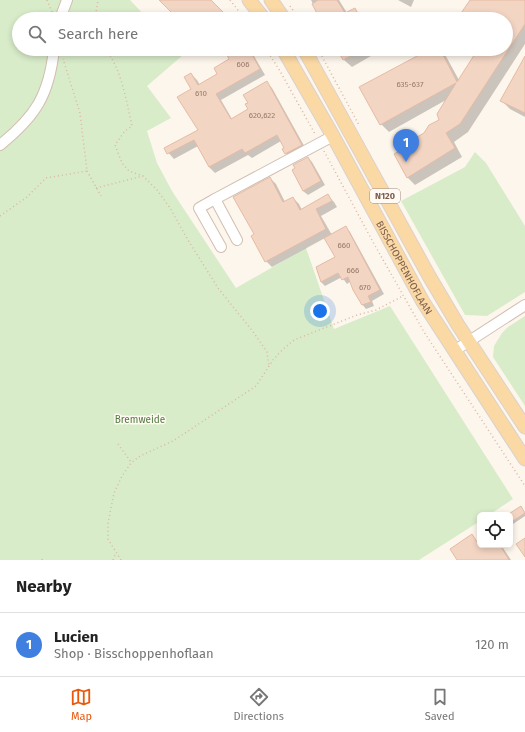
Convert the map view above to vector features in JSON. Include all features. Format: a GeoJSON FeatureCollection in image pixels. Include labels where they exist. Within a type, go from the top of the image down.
{"type":"FeatureCollection","features":[{"type":"Feature","properties":{"kind":"main road"},"geometry":{"type":"LineString","coordinates":[[249,0],[258,12]]}},
{"type":"Feature","properties":{"kind":"main road"},"geometry":{"type":"LineString","coordinates":[[271,0],[279,12]]}},
{"type":"Feature","properties":{"kind":"main road","name":"BISSCHOPPENHOFLAAN"},"geometry":{"type":"LineString","coordinates":[[287,56],[333,136],[423,302],[525,459]]}},
{"type":"Feature","properties":{"kind":"main road","name":"BISSCHOPPENHOFLAAN"},"geometry":{"type":"LineString","coordinates":[[308,56],[428,276],[525,427]]}},
{"type":"Feature","properties":{"kind":"street"},"geometry":{"type":"LineString","coordinates":[[59,12],[67,0]]}},
{"type":"Feature","properties":{"kind":"street"},"geometry":{"type":"LineString","coordinates":[[0,145],[23,126],[42,97],[49,82],[53,56]]}},
{"type":"Feature","properties":{"kind":"street"},"geometry":{"type":"LineString","coordinates":[[221,247],[198,208],[333,136]]}},
{"type":"Feature","properties":{"kind":"street"},"geometry":{"type":"LineString","coordinates":[[214,199],[237,240]]}},
{"type":"Feature","properties":{"kind":"street"},"geometry":{"type":"LineString","coordinates":[[454,351],[525,305]]}},
{"type":"Feature","properties":{"kind":"path"},"geometry":{"type":"LineString","coordinates":[[47,0],[54,12]]}},
{"type":"Feature","properties":{"kind":"path"},"geometry":{"type":"LineString","coordinates":[[96,12],[98,0]]}},
{"type":"Feature","properties":{"kind":"path"},"geometry":{"type":"LineString","coordinates":[[230,0],[239,12]]}},
{"type":"Feature","properties":{"kind":"path"},"geometry":{"type":"LineString","coordinates":[[289,6],[294,12]]}},
{"type":"Feature","properties":{"kind":"path"},"geometry":{"type":"LineString","coordinates":[[111,56],[115,61],[123,84],[132,126],[125,131],[115,145],[122,163],[129,171],[143,176],[157,190],[170,208],[218,288],[254,333],[267,352],[269,366]]}},
{"type":"Feature","properties":{"kind":"path"},"geometry":{"type":"LineString","coordinates":[[270,56],[427,337],[525,486]]}},
{"type":"Feature","properties":{"kind":"path"},"geometry":{"type":"LineString","coordinates":[[63,58],[80,113],[87,172],[101,196]]}},
{"type":"Feature","properties":{"kind":"path"},"geometry":{"type":"LineString","coordinates":[[0,216],[27,197],[46,178],[87,172]]}},
{"type":"Feature","properties":{"kind":"path"},"geometry":{"type":"LineString","coordinates":[[96,188],[143,176]]}},
{"type":"Feature","properties":{"kind":"path"},"geometry":{"type":"LineString","coordinates":[[121,560],[108,539],[108,523],[114,493],[122,476],[131,463],[140,456],[154,451],[180,437],[256,386],[282,350],[294,340],[357,315],[376,310],[403,296]]}},
{"type":"Feature","properties":{"kind":"path"},"geometry":{"type":"LineString","coordinates":[[118,444],[131,463]]}},
{"type":"Feature","properties":{"kind":"path"},"geometry":{"type":"LineString","coordinates":[[113,560],[116,552]]}},
{"type":"Feature","properties":{"kind":"green space","name":"Bremweide"},"geometry":{"type":"Polygon","coordinates":[[[0,0],[130,0],[141,12],[12,12],[12,56],[182,56],[147,86],[171,118],[147,131],[157,163],[172,191],[236,288],[306,248],[334,329],[390,306],[513,499],[494,512],[477,512],[477,523],[419,560],[0,560],[0,0]]]}},
{"type":"Feature","properties":{"kind":"green space"},"geometry":{"type":"Polygon","coordinates":[[[475,152],[486,163],[525,226],[525,292],[487,316],[465,315],[401,201],[465,167],[475,152]]]}},
{"type":"Feature","properties":{"kind":"green space"},"geometry":{"type":"Polygon","coordinates":[[[525,316],[525,406],[493,357],[494,346],[502,333],[508,327],[525,316]]]}},
{"type":"Feature","properties":{"kind":"building"},"geometry":{"type":"Polygon","coordinates":[[[159,0],[211,0],[223,12],[171,12],[159,0]]]}},
{"type":"Feature","properties":{"kind":"building"},"geometry":{"type":"Polygon","coordinates":[[[318,0],[337,0],[344,12],[316,12],[312,4],[318,0]]]}},
{"type":"Feature","properties":{"kind":"building"},"geometry":{"type":"Polygon","coordinates":[[[470,0],[525,0],[525,24],[513,42],[513,12],[462,12],[470,0]]]}},
{"type":"Feature","properties":{"kind":"building"},"geometry":{"type":"Polygon","coordinates":[[[355,8],[357,12],[347,12],[355,8]]]}},
{"type":"Feature","properties":{"kind":"building"},"geometry":{"type":"Polygon","coordinates":[[[228,56],[253,56],[260,69],[216,94],[231,119],[248,109],[245,104],[248,103],[243,95],[267,81],[302,145],[285,154],[282,149],[284,148],[277,135],[245,153],[242,149],[209,167],[194,140],[167,154],[164,148],[198,130],[177,97],[191,89],[184,77],[191,73],[198,85],[217,74],[214,68],[229,59],[228,56]]]}},
{"type":"Feature","properties":{"kind":"building"},"geometry":{"type":"Polygon","coordinates":[[[341,56],[350,56],[343,60],[341,56]]]}},
{"type":"Feature","properties":{"kind":"building"},"geometry":{"type":"Polygon","coordinates":[[[417,56],[444,56],[457,82],[474,56],[504,56],[460,124],[446,133],[455,148],[407,178],[394,154],[408,146],[407,143],[424,133],[429,125],[439,120],[437,114],[456,83],[380,125],[359,87],[417,56]]]}},
{"type":"Feature","properties":{"kind":"building"},"geometry":{"type":"Polygon","coordinates":[[[525,56],[525,113],[500,101],[525,56]]]}},
{"type":"Feature","properties":{"kind":"building"},"geometry":{"type":"Polygon","coordinates":[[[308,157],[321,181],[303,191],[292,170],[295,168],[293,165],[308,157]]]}},
{"type":"Feature","properties":{"kind":"building"},"geometry":{"type":"Polygon","coordinates":[[[270,177],[283,202],[293,197],[300,210],[328,194],[332,201],[316,209],[326,229],[265,262],[251,236],[254,234],[233,197],[270,177]]]}},
{"type":"Feature","properties":{"kind":"building"},"geometry":{"type":"Polygon","coordinates":[[[346,226],[380,290],[368,296],[371,302],[362,305],[353,290],[348,277],[342,280],[338,273],[321,282],[316,267],[335,257],[324,238],[346,226]]]}},
{"type":"Feature","properties":{"kind":"building"},"geometry":{"type":"Polygon","coordinates":[[[521,506],[525,513],[513,521],[513,512],[512,512],[521,506]]]}},
{"type":"Feature","properties":{"kind":"building"},"geometry":{"type":"Polygon","coordinates":[[[472,534],[477,542],[477,548],[502,548],[509,560],[457,560],[450,549],[472,534]]]}},
{"type":"Feature","properties":{"kind":"building"},"geometry":{"type":"Polygon","coordinates":[[[525,538],[525,557],[516,544],[525,538]]]}},
{"type":"Feature","properties":{"kind":"place","name":"Lucien"},"geometry":{"type":"Point","coordinates":[406,162]}}]}
